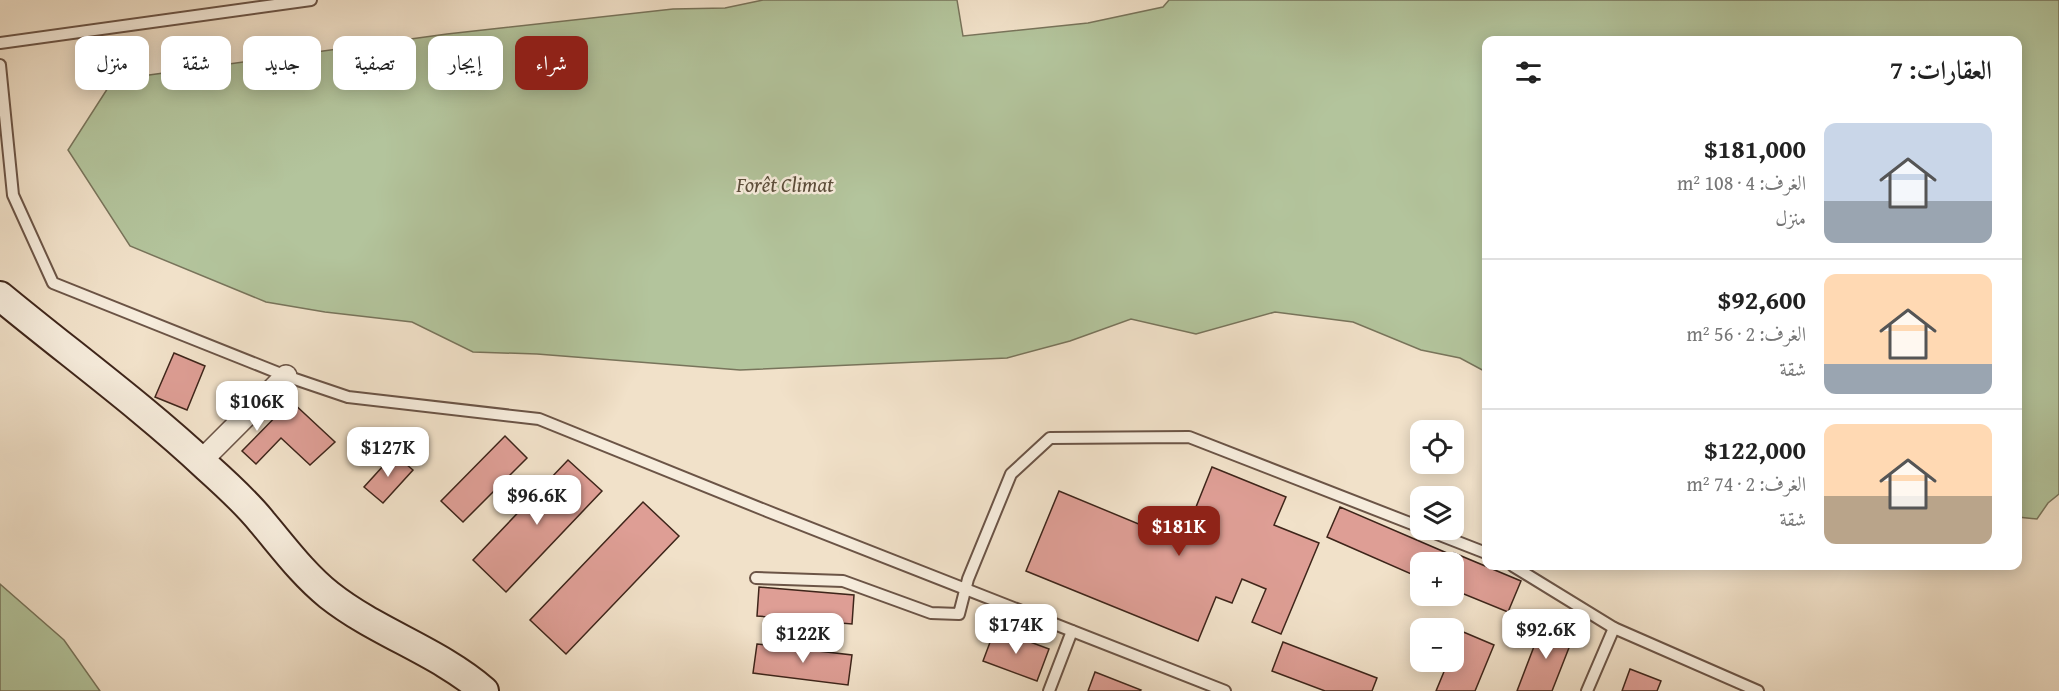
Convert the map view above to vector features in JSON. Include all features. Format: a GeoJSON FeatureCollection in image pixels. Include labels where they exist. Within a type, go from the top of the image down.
{"type":"FeatureCollection","features":[{"type":"Feature","properties":{"kind":"main road"},"geometry":{"type":"LineString","coordinates":[[0,297],[163,427],[201,461],[260,519],[303,573],[331,597],[368,622],[442,661],[484,691]]}},
{"type":"Feature","properties":{"kind":"street"},"geometry":{"type":"LineString","coordinates":[[201,461],[286,376]]}},
{"type":"Feature","properties":{"kind":"lane"},"geometry":{"type":"LineString","coordinates":[[0,43],[311,0]]}},
{"type":"Feature","properties":{"kind":"lane"},"geometry":{"type":"LineString","coordinates":[[0,65],[13,195],[52,283],[286,376],[348,397],[539,419],[1225,691]]}},
{"type":"Feature","properties":{"kind":"lane"},"geometry":{"type":"LineString","coordinates":[[756,578],[843,581],[931,613],[959,614],[965,589],[1011,474],[1050,438],[1189,437],[1410,523]]}},
{"type":"Feature","properties":{"kind":"lane"},"geometry":{"type":"LineString","coordinates":[[1453,540],[1482,551]]}},
{"type":"Feature","properties":{"kind":"lane"},"geometry":{"type":"LineString","coordinates":[[1520,570],[1614,628],[1758,691]]}},
{"type":"Feature","properties":{"kind":"lane"},"geometry":{"type":"LineString","coordinates":[[1587,691],[1614,628]]}},
{"type":"Feature","properties":{"kind":"lane"},"geometry":{"type":"LineString","coordinates":[[1049,691],[1072,631]]}},
{"type":"Feature","properties":{"kind":"green space","name":"Forêt Climat"},"geometry":{"type":"Polygon","coordinates":[[[763,0],[957,0],[963,36],[1088,23],[1163,7],[1169,0],[2059,0],[2059,494],[2048,503],[2037,519],[2022,517],[2022,36],[1482,36],[1482,370],[1460,358],[1421,350],[1353,322],[1275,312],[1196,334],[1131,319],[1070,341],[1007,358],[740,370],[537,354],[473,352],[412,322],[325,312],[266,302],[130,246],[68,150],[107,90],[149,90],[149,75],[161,73],[161,90],[231,90],[231,64],[243,62],[243,90],[321,90],[321,51],[333,50],[333,90],[416,90],[416,38],[428,37],[428,90],[503,90],[503,36],[432,36],[673,9],[725,8],[763,0]]]}},
{"type":"Feature","properties":{"kind":"green space"},"geometry":{"type":"Polygon","coordinates":[[[0,584],[64,640],[100,691],[0,691],[0,584]]]}},
{"type":"Feature","properties":{"kind":"building"},"geometry":{"type":"Polygon","coordinates":[[[174,353],[205,366],[187,410],[155,397],[174,353]]]}},
{"type":"Feature","properties":{"kind":"building"},"geometry":{"type":"Polygon","coordinates":[[[291,401],[335,442],[310,465],[281,438],[256,464],[242,451],[291,401]]]}},
{"type":"Feature","properties":{"kind":"building"},"geometry":{"type":"Polygon","coordinates":[[[505,436],[527,458],[463,522],[441,501],[505,436]]]}},
{"type":"Feature","properties":{"kind":"building"},"geometry":{"type":"Polygon","coordinates":[[[394,454],[413,470],[383,503],[364,487],[394,454]]]}},
{"type":"Feature","properties":{"kind":"building"},"geometry":{"type":"Polygon","coordinates":[[[568,460],[602,491],[506,592],[473,560],[568,460]]]}},
{"type":"Feature","properties":{"kind":"building"},"geometry":{"type":"Polygon","coordinates":[[[1212,467],[1286,497],[1274,525],[1319,543],[1281,634],[1252,622],[1266,589],[1242,579],[1232,603],[1216,597],[1198,641],[1026,571],[1059,491],[1182,542],[1212,467]]]}},
{"type":"Feature","properties":{"kind":"building"},"geometry":{"type":"Polygon","coordinates":[[[643,502],[679,536],[566,654],[530,620],[643,502]]]}},
{"type":"Feature","properties":{"kind":"building"},"geometry":{"type":"Polygon","coordinates":[[[1340,507],[1410,537],[1410,540],[1417,540],[1445,552],[1410,552],[1410,573],[1327,537],[1340,507]]]}},
{"type":"Feature","properties":{"kind":"building"},"geometry":{"type":"Polygon","coordinates":[[[1464,557],[1482,565],[1482,570],[1495,570],[1521,581],[1508,612],[1464,594],[1464,557]]]}},
{"type":"Feature","properties":{"kind":"building"},"geometry":{"type":"Polygon","coordinates":[[[759,587],[854,595],[852,624],[757,616],[759,587]]]}},
{"type":"Feature","properties":{"kind":"building"},"geometry":{"type":"Polygon","coordinates":[[[1543,623],[1574,635],[1552,691],[1517,691],[1543,623]]]}},
{"type":"Feature","properties":{"kind":"building"},"geometry":{"type":"Polygon","coordinates":[[[995,629],[1049,649],[1037,681],[983,661],[995,629]]]}},
{"type":"Feature","properties":{"kind":"building"},"geometry":{"type":"Polygon","coordinates":[[[1464,632],[1494,645],[1475,691],[1436,691],[1444,672],[1464,672],[1464,632]]]}},
{"type":"Feature","properties":{"kind":"building"},"geometry":{"type":"Polygon","coordinates":[[[1283,642],[1377,678],[1372,691],[1325,691],[1272,671],[1283,642]]]}},
{"type":"Feature","properties":{"kind":"building"},"geometry":{"type":"Polygon","coordinates":[[[757,644],[852,655],[848,685],[753,673],[757,644]]]}},
{"type":"Feature","properties":{"kind":"building"},"geometry":{"type":"Polygon","coordinates":[[[1630,669],[1661,681],[1657,691],[1622,691],[1630,669]]]}},
{"type":"Feature","properties":{"kind":"building"},"geometry":{"type":"Polygon","coordinates":[[[1095,672],[1141,690],[1088,691],[1095,672]]]}}]}
